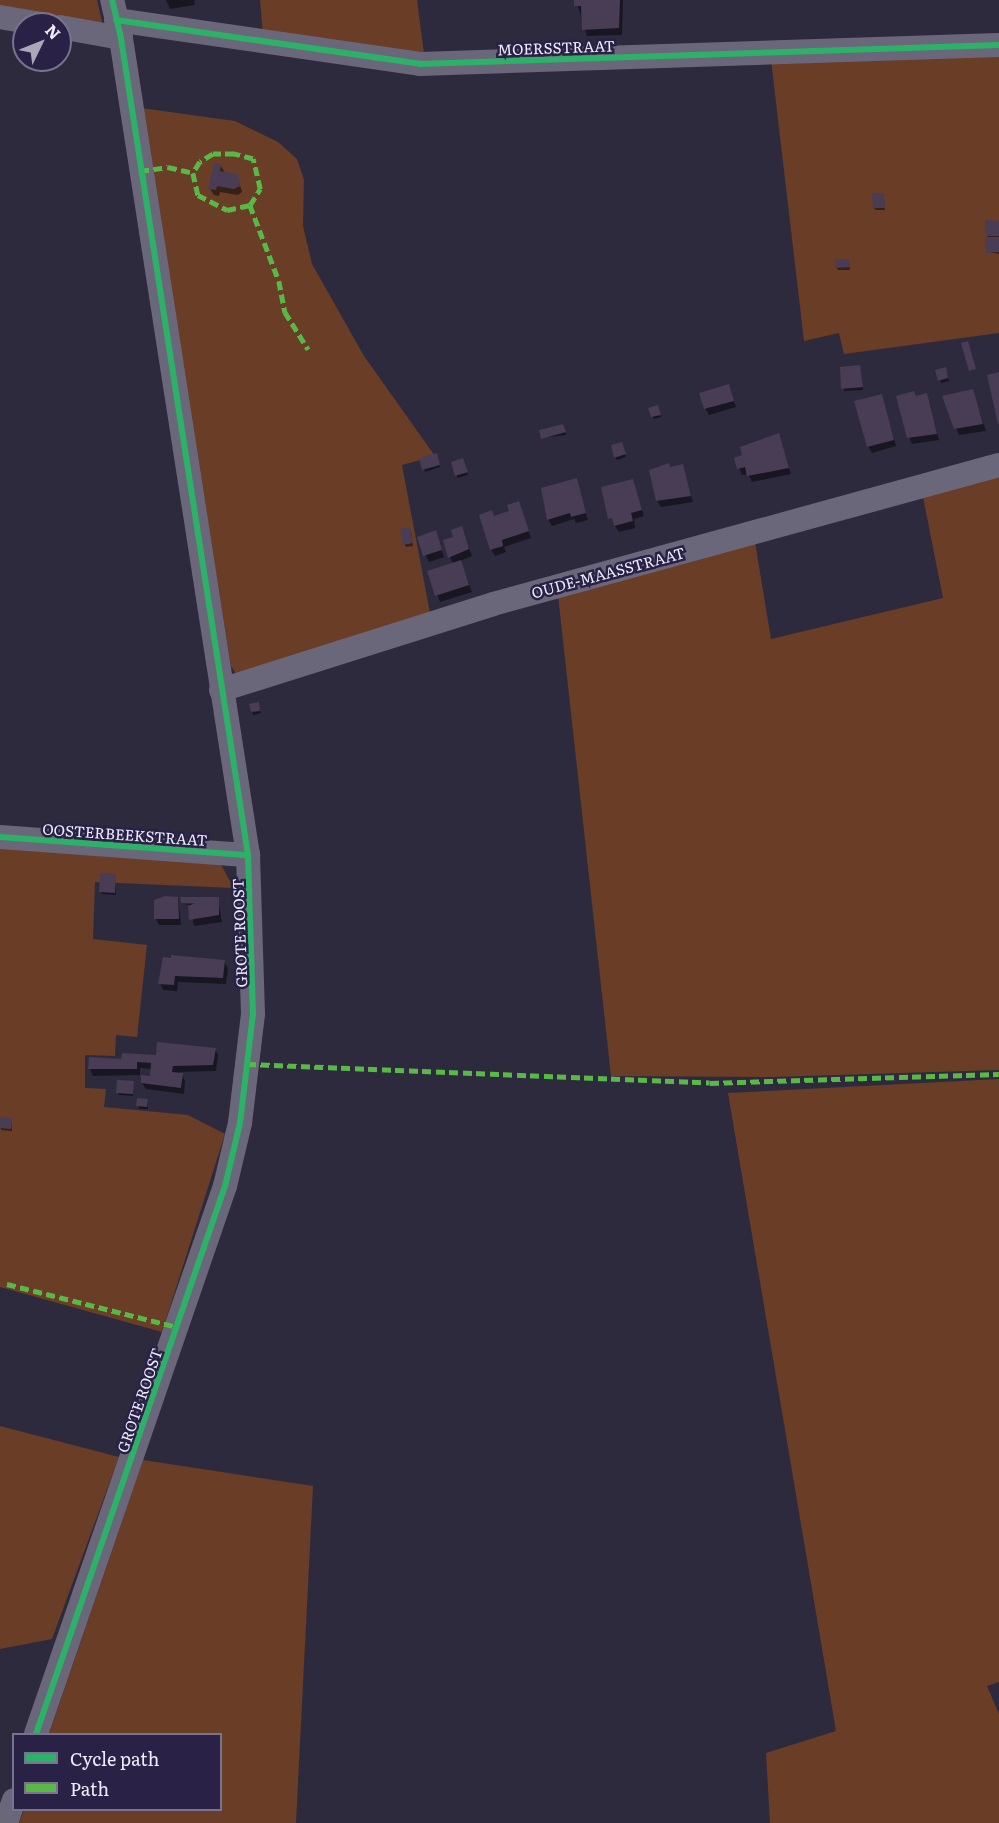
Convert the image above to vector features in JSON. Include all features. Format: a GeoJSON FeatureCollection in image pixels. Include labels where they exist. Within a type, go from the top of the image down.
{"type":"FeatureCollection","features":[{"type":"Feature","properties":{"kind":"street","name":"MOERSSTRAAT"},"geometry":{"type":"LineString","coordinates":[[72,25],[116,19],[420,64],[999,45]]}},
{"type":"Feature","properties":{"kind":"street","name":"GROTE ROOST"},"geometry":{"type":"LineString","coordinates":[[36,1733],[218,1208],[235,1144],[253,1014],[248,855],[116,19]]}},
{"type":"Feature","properties":{"kind":"street","name":"OUDE-MAASSTRAAT"},"geometry":{"type":"LineString","coordinates":[[221,690],[493,604],[999,465]]}},
{"type":"Feature","properties":{"kind":"street","name":"OOSTERBEEKSTRAAT"},"geometry":{"type":"LineString","coordinates":[[0,837],[248,855]]}},
{"type":"Feature","properties":{"kind":"street"},"geometry":{"type":"LineString","coordinates":[[6,1823],[12,1806]]}},
{"type":"Feature","properties":{"kind":"shaded area"},"geometry":{"type":"Polygon","coordinates":[[[0,0],[97,0],[103,26],[72,21],[72,12],[18,12],[0,9],[0,0]]]}},
{"type":"Feature","properties":{"kind":"shaded area"},"geometry":{"type":"Polygon","coordinates":[[[260,0],[417,0],[424,54],[263,34],[260,0]]]}},
{"type":"Feature","properties":{"kind":"shaded area"},"geometry":{"type":"Polygon","coordinates":[[[999,52],[999,333],[844,354],[839,333],[804,341],[771,60],[999,52]]]}},
{"type":"Feature","properties":{"kind":"shaded area"},"geometry":{"type":"Polygon","coordinates":[[[141,108],[235,121],[278,142],[297,159],[304,180],[303,226],[312,264],[364,356],[435,456],[402,465],[430,613],[237,675],[231,666],[141,108]]]}},
{"type":"Feature","properties":{"kind":"shaded area"},"geometry":{"type":"Polygon","coordinates":[[[999,476],[999,1070],[773,1077],[611,1076],[558,595],[755,542],[771,639],[943,598],[923,497],[999,476]]]}},
{"type":"Feature","properties":{"kind":"shaded area"},"geometry":{"type":"Polygon","coordinates":[[[0,847],[220,863],[234,888],[95,882],[93,939],[147,945],[137,1037],[116,1035],[115,1056],[85,1055],[85,1088],[106,1089],[104,1107],[188,1115],[225,1134],[162,1332],[0,1287],[0,847]]]}},
{"type":"Feature","properties":{"kind":"shaded area"},"geometry":{"type":"Polygon","coordinates":[[[999,1079],[999,1682],[987,1686],[999,1714],[999,1823],[770,1823],[766,1753],[836,1731],[728,1093],[999,1079]]]}},
{"type":"Feature","properties":{"kind":"shaded area"},"geometry":{"type":"Polygon","coordinates":[[[0,1426],[119,1457],[52,1639],[0,1649],[0,1426]]]}},
{"type":"Feature","properties":{"kind":"shaded area"},"geometry":{"type":"Polygon","coordinates":[[[143,1460],[313,1486],[296,1823],[19,1823],[24,1811],[222,1811],[222,1733],[49,1733],[143,1460]]]}},
{"type":"Feature","properties":{"kind":"building"},"geometry":{"type":"Polygon","coordinates":[[[574,0],[620,0],[619,28],[582,30],[581,6],[574,6],[574,0]]]}},
{"type":"Feature","properties":{"kind":"building"},"geometry":{"type":"Polygon","coordinates":[[[214,163],[221,165],[220,171],[238,174],[240,186],[234,189],[217,186],[216,190],[208,189],[214,163]]]}},
{"type":"Feature","properties":{"kind":"building"},"geometry":{"type":"Polygon","coordinates":[[[872,193],[884,193],[885,208],[873,208],[872,193]]]}},
{"type":"Feature","properties":{"kind":"building"},"geometry":{"type":"Polygon","coordinates":[[[985,220],[999,221],[999,236],[986,236],[985,220]]]}},
{"type":"Feature","properties":{"kind":"building"},"geometry":{"type":"Polygon","coordinates":[[[985,237],[999,237],[999,252],[986,253],[985,237]]]}},
{"type":"Feature","properties":{"kind":"building"},"geometry":{"type":"Polygon","coordinates":[[[835,259],[849,259],[850,267],[835,268],[835,259]]]}},
{"type":"Feature","properties":{"kind":"building"},"geometry":{"type":"Polygon","coordinates":[[[968,341],[976,369],[969,371],[961,343],[968,341]]]}},
{"type":"Feature","properties":{"kind":"building"},"geometry":{"type":"Polygon","coordinates":[[[860,365],[863,387],[841,389],[840,367],[860,365]]]}},
{"type":"Feature","properties":{"kind":"building"},"geometry":{"type":"Polygon","coordinates":[[[946,367],[948,378],[938,381],[935,370],[946,367]]]}},
{"type":"Feature","properties":{"kind":"building"},"geometry":{"type":"Polygon","coordinates":[[[999,372],[999,423],[998,424],[987,375],[999,372]]]}},
{"type":"Feature","properties":{"kind":"building"},"geometry":{"type":"Polygon","coordinates":[[[729,384],[734,401],[704,409],[699,393],[729,384]]]}},
{"type":"Feature","properties":{"kind":"building"},"geometry":{"type":"Polygon","coordinates":[[[973,389],[983,424],[954,429],[942,396],[973,389]]]}},
{"type":"Feature","properties":{"kind":"building"},"geometry":{"type":"Polygon","coordinates":[[[914,391],[916,396],[927,393],[937,434],[907,438],[896,396],[914,391]]]}},
{"type":"Feature","properties":{"kind":"building"},"geometry":{"type":"Polygon","coordinates":[[[882,394],[894,440],[867,447],[854,401],[882,394]]]}},
{"type":"Feature","properties":{"kind":"building"},"geometry":{"type":"Polygon","coordinates":[[[658,405],[661,415],[651,417],[648,408],[658,405]]]}},
{"type":"Feature","properties":{"kind":"building"},"geometry":{"type":"Polygon","coordinates":[[[563,424],[566,432],[541,439],[539,430],[563,424]]]}},
{"type":"Feature","properties":{"kind":"building"},"geometry":{"type":"Polygon","coordinates":[[[779,433],[789,468],[747,476],[745,467],[737,469],[734,458],[742,455],[740,447],[779,433]]]}},
{"type":"Feature","properties":{"kind":"building"},"geometry":{"type":"Polygon","coordinates":[[[622,442],[626,454],[614,458],[611,445],[622,442]]]}},
{"type":"Feature","properties":{"kind":"building"},"geometry":{"type":"Polygon","coordinates":[[[437,453],[440,465],[422,470],[419,458],[437,453]]]}},
{"type":"Feature","properties":{"kind":"building"},"geometry":{"type":"Polygon","coordinates":[[[463,458],[468,472],[455,476],[451,462],[463,458]]]}},
{"type":"Feature","properties":{"kind":"building"},"geometry":{"type":"Polygon","coordinates":[[[669,463],[670,467],[683,464],[691,496],[656,501],[649,470],[669,463]]]}},
{"type":"Feature","properties":{"kind":"building"},"geometry":{"type":"Polygon","coordinates":[[[577,478],[586,513],[571,517],[570,513],[547,520],[541,488],[577,478]]]}},
{"type":"Feature","properties":{"kind":"building"},"geometry":{"type":"Polygon","coordinates":[[[633,479],[642,510],[631,513],[633,521],[614,526],[612,518],[608,519],[601,487],[633,479]]]}},
{"type":"Feature","properties":{"kind":"building"},"geometry":{"type":"Polygon","coordinates":[[[519,501],[529,531],[502,540],[503,546],[490,550],[479,515],[492,510],[494,516],[509,511],[507,505],[519,501]]]}},
{"type":"Feature","properties":{"kind":"building"},"geometry":{"type":"Polygon","coordinates":[[[462,526],[469,549],[448,558],[443,540],[453,537],[451,530],[462,526]]]}},
{"type":"Feature","properties":{"kind":"building"},"geometry":{"type":"Polygon","coordinates":[[[410,527],[413,543],[403,545],[400,529],[410,527]]]}},
{"type":"Feature","properties":{"kind":"building"},"geometry":{"type":"Polygon","coordinates":[[[436,530],[442,550],[423,556],[417,537],[436,530]]]}},
{"type":"Feature","properties":{"kind":"building"},"geometry":{"type":"Polygon","coordinates":[[[461,560],[469,585],[435,596],[427,571],[461,560]]]}},
{"type":"Feature","properties":{"kind":"building"},"geometry":{"type":"Polygon","coordinates":[[[259,702],[260,711],[251,712],[249,704],[259,702]]]}},
{"type":"Feature","properties":{"kind":"building"},"geometry":{"type":"Polygon","coordinates":[[[100,873],[116,874],[115,893],[99,892],[100,873]]]}},
{"type":"Feature","properties":{"kind":"building"},"geometry":{"type":"Polygon","coordinates":[[[165,896],[178,897],[179,919],[154,919],[154,900],[165,896]]]}},
{"type":"Feature","properties":{"kind":"building"},"geometry":{"type":"Polygon","coordinates":[[[180,897],[219,897],[219,915],[189,920],[188,906],[195,903],[181,903],[180,897]]]}},
{"type":"Feature","properties":{"kind":"building"},"geometry":{"type":"Polygon","coordinates":[[[171,955],[225,960],[223,978],[175,976],[174,985],[158,984],[163,957],[171,958],[171,955]]]}},
{"type":"Feature","properties":{"kind":"building"},"geometry":{"type":"Polygon","coordinates":[[[157,1042],[216,1048],[213,1065],[173,1066],[172,1072],[183,1073],[181,1088],[141,1083],[141,1075],[150,1076],[151,1063],[137,1062],[137,1069],[88,1069],[89,1057],[121,1059],[122,1053],[156,1055],[157,1042]]]}},
{"type":"Feature","properties":{"kind":"building"},"geometry":{"type":"Polygon","coordinates":[[[117,1080],[134,1081],[133,1094],[116,1093],[117,1080]]]}},
{"type":"Feature","properties":{"kind":"building"},"geometry":{"type":"Polygon","coordinates":[[[137,1098],[148,1099],[147,1107],[136,1106],[137,1098]]]}},
{"type":"Feature","properties":{"kind":"building"},"geometry":{"type":"Polygon","coordinates":[[[0,1117],[12,1118],[11,1129],[0,1128],[0,1117]]]}},
{"type":"Feature","properties":{"kind":"marked path"},"geometry":{"type":"LineString","coordinates":[[140,171],[168,167],[193,173],[198,195],[227,210],[250,205],[260,189],[253,159],[234,154],[213,154],[200,162],[193,173]]}},
{"type":"Feature","properties":{"kind":"marked path"},"geometry":{"type":"LineString","coordinates":[[250,205],[279,281],[285,312],[308,349]]}},
{"type":"Feature","properties":{"kind":"marked path"},"geometry":{"type":"LineString","coordinates":[[247,1064],[710,1083],[999,1074]]}},
{"type":"Feature","properties":{"kind":"marked path"},"geometry":{"type":"LineString","coordinates":[[7,1284],[177,1327]]}},
{"type":"Feature","properties":{"kind":"cycle path"},"geometry":{"type":"LineString","coordinates":[[36,1733],[225,1186],[240,1123],[253,1014],[248,855],[121,38],[112,0]]}},
{"type":"Feature","properties":{"kind":"cycle path"},"geometry":{"type":"LineString","coordinates":[[116,20],[420,64],[999,45]]}},
{"type":"Feature","properties":{"kind":"cycle path"},"geometry":{"type":"LineString","coordinates":[[0,837],[248,855]]}}]}
